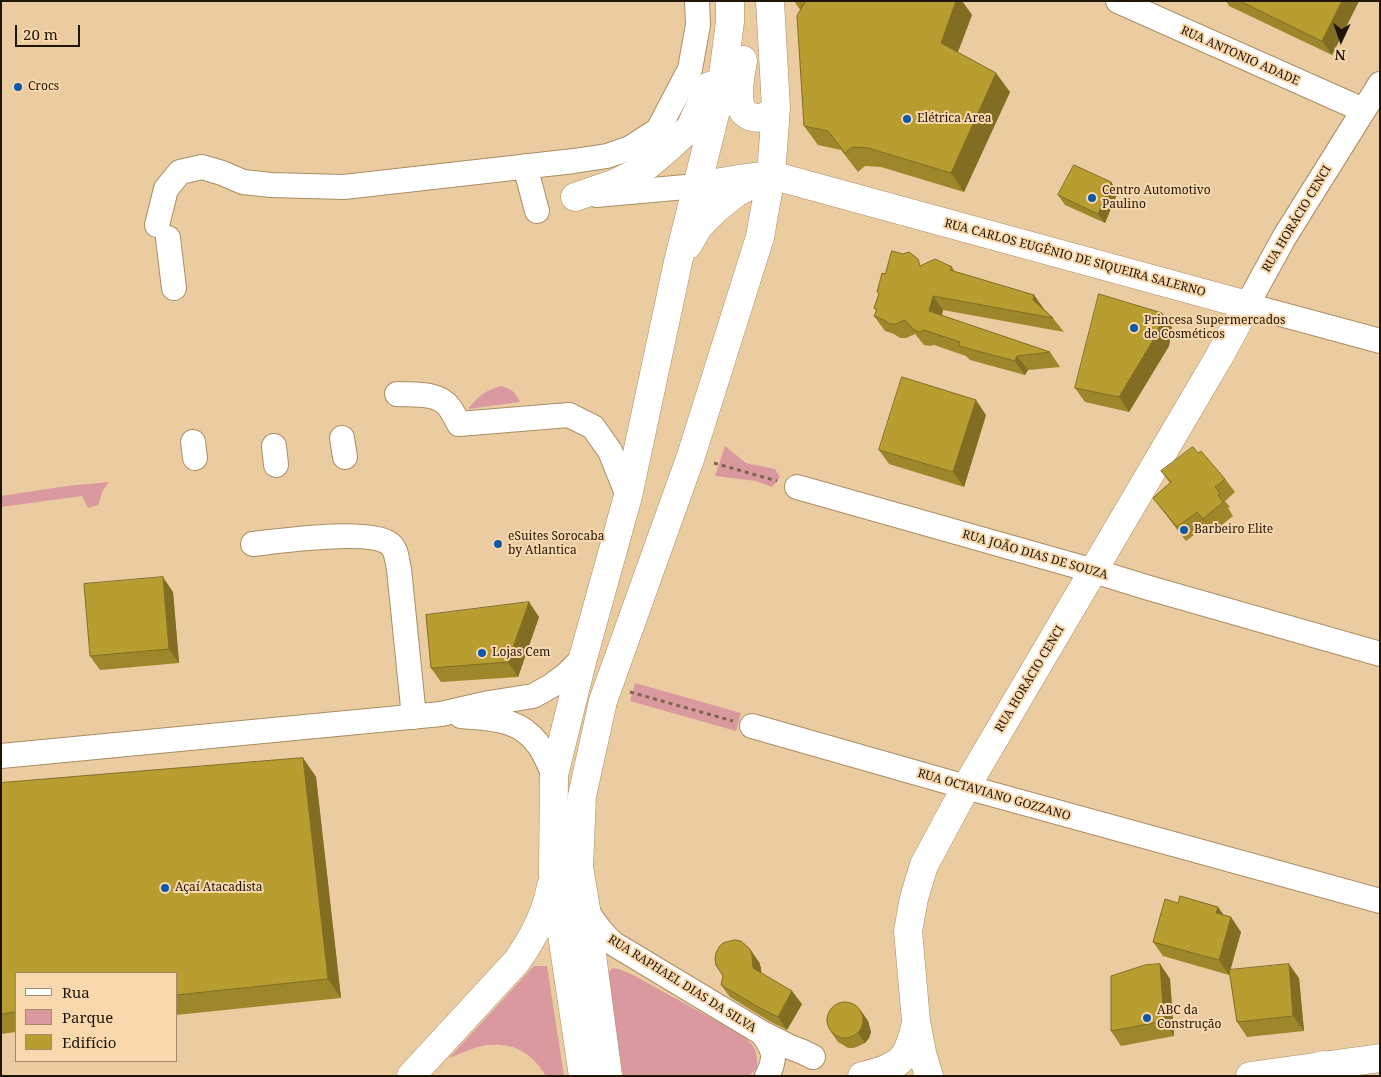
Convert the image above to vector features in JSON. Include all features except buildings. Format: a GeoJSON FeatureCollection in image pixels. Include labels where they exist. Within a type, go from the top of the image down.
{"type":"FeatureCollection","features":[{"type":"Feature","properties":{"kind":"main road"},"geometry":{"type":"LineString","coordinates":[[582,1076],[553,874],[554,775],[583,658],[628,496],[678,262],[721,90],[730,22],[730,1]]}},
{"type":"Feature","properties":{"kind":"main road"},"geometry":{"type":"LineString","coordinates":[[736,1],[745,50],[739,101],[741,110],[750,117],[761,118],[769,116],[776,108]]}},
{"type":"Feature","properties":{"kind":"main road"},"geometry":{"type":"LineString","coordinates":[[608,1076],[579,867],[582,796],[603,701],[691,456],[760,237],[771,175],[776,108],[770,1]]}},
{"type":"Feature","properties":{"kind":"main road"},"geometry":{"type":"LineString","coordinates":[[575,197],[616,183],[642,169],[690,128],[727,49]]}},
{"type":"Feature","properties":{"kind":"main road"},"geometry":{"type":"LineString","coordinates":[[697,186],[771,175]]}},
{"type":"Feature","properties":{"kind":"main road"},"geometry":{"type":"LineString","coordinates":[[678,262],[699,226],[716,209],[736,193],[771,175]]}},
{"type":"Feature","properties":{"kind":"main road","name":"RUA CARLOS EUGÊNIO DE SIQUEIRA SALERNO"},"geometry":{"type":"LineString","coordinates":[[771,175],[1247,305]]}},
{"type":"Feature","properties":{"kind":"main road","name":"RUA HORÁCIO CENCI"},"geometry":{"type":"LineString","coordinates":[[1197,291],[1213,305],[1222,320],[1222,340],[1219,357]]}},
{"type":"Feature","properties":{"kind":"main road","name":"RUA HORÁCIO CENCI"},"geometry":{"type":"LineString","coordinates":[[916,1021],[908,931],[914,898],[924,865],[966,787],[1219,357],[1247,305]]}},
{"type":"Feature","properties":{"kind":"main road"},"geometry":{"type":"LineString","coordinates":[[411,1076],[503,976],[528,945],[540,925],[548,901],[553,874]]}},
{"type":"Feature","properties":{"kind":"main road"},"geometry":{"type":"LineString","coordinates":[[862,1076],[882,1071],[903,1058],[912,1042],[916,1021]]}},
{"type":"Feature","properties":{"kind":"main road"},"geometry":{"type":"LineString","coordinates":[[916,1021],[928,1076]]}},
{"type":"Feature","properties":{"kind":"main road"},"geometry":{"type":"LineString","coordinates":[[1250,1076],[1380,1058]]}},
{"type":"Feature","properties":{"kind":"main road"},"geometry":{"type":"LineString","coordinates":[[1287,1076],[1323,1065]]}},
{"type":"Feature","properties":{"kind":"street"},"geometry":{"type":"LineString","coordinates":[[174,288],[163,231],[166,188],[180,172],[202,167],[243,182],[344,188],[607,156],[630,148],[658,130],[690,69],[698,25],[697,1]]}},
{"type":"Feature","properties":{"kind":"street","name":"RUA ANTONIO ADADE"},"geometry":{"type":"LineString","coordinates":[[1118,1],[1363,110]]}},
{"type":"Feature","properties":{"kind":"street","name":"RUA HORÁCIO CENCI"},"geometry":{"type":"LineString","coordinates":[[1247,305],[1285,236],[1380,84]]}},
{"type":"Feature","properties":{"kind":"street"},"geometry":{"type":"LineString","coordinates":[[525,166],[537,211]]}},
{"type":"Feature","properties":{"kind":"street"},"geometry":{"type":"LineString","coordinates":[[575,197],[697,186]]}},
{"type":"Feature","properties":{"kind":"street","name":"RUA CARLOS EUGÊNIO DE SIQUEIRA SALERNO"},"geometry":{"type":"LineString","coordinates":[[1247,305],[1380,341]]}},
{"type":"Feature","properties":{"kind":"street"},"geometry":{"type":"LineString","coordinates":[[397,394],[424,395],[440,399],[448,406],[459,424],[569,415],[593,427],[610,451],[628,496]]}},
{"type":"Feature","properties":{"kind":"street","name":"RUA JOÃO DIAS DE SOUZA"},"geometry":{"type":"LineString","coordinates":[[797,487],[1380,654]]}},
{"type":"Feature","properties":{"kind":"street"},"geometry":{"type":"LineString","coordinates":[[253,544],[327,536],[380,539],[390,544],[395,551],[399,569],[414,716]]}},
{"type":"Feature","properties":{"kind":"street"},"geometry":{"type":"LineString","coordinates":[[1,756],[442,714],[489,703],[533,696],[566,676],[583,658]]}},
{"type":"Feature","properties":{"kind":"street"},"geometry":{"type":"LineString","coordinates":[[442,714],[503,720],[521,727],[538,744],[554,775]]}},
{"type":"Feature","properties":{"kind":"street","name":"RUA OCTAVIANO GOZZANO"},"geometry":{"type":"LineString","coordinates":[[752,726],[1380,901]]}},
{"type":"Feature","properties":{"kind":"street","name":"RUA RAPHAEL DIAS DA SILVA"},"geometry":{"type":"LineString","coordinates":[[586,909],[603,936],[614,944],[762,1033],[771,1045],[777,1060],[804,1052],[814,1057]]}},
{"type":"Feature","properties":{"kind":"path"},"geometry":{"type":"LineString","coordinates":[[691,456],[797,487]]}},
{"type":"Feature","properties":{"kind":"path"},"geometry":{"type":"LineString","coordinates":[[608,686],[752,726]]}},
{"type":"Feature","properties":{"kind":"green space"},"geometry":{"type":"Polygon","coordinates":[[[500,386],[512,391],[520,402],[468,409],[482,394],[500,386]]]}},
{"type":"Feature","properties":{"kind":"green space"},"geometry":{"type":"Polygon","coordinates":[[[725,446],[746,463],[775,469],[780,477],[772,487],[756,481],[715,476],[725,446]]]}},
{"type":"Feature","properties":{"kind":"green space"},"geometry":{"type":"Polygon","coordinates":[[[109,482],[103,490],[98,505],[88,508],[82,496],[1,507],[1,496],[109,482]]]}},
{"type":"Feature","properties":{"kind":"green space"},"geometry":{"type":"Polygon","coordinates":[[[635,683],[741,713],[736,731],[630,701],[635,683]]]}},
{"type":"Feature","properties":{"kind":"green space"},"geometry":{"type":"Polygon","coordinates":[[[534,966],[547,966],[564,1076],[546,1076],[528,1055],[506,1046],[487,1045],[473,1048],[449,1058],[534,966]]]}},
{"type":"Feature","properties":{"kind":"green space"},"geometry":{"type":"Polygon","coordinates":[[[612,968],[633,975],[740,1034],[749,1041],[756,1052],[757,1068],[749,1076],[623,1076],[608,974],[612,968]]]}},
{"type":"Feature","properties":{"kind":"place","name":"Crocs"},"geometry":{"type":"Point","coordinates":[18,87]}},
{"type":"Feature","properties":{"kind":"place","name":"Elétrica Area"},"geometry":{"type":"Point","coordinates":[907,119]}},
{"type":"Feature","properties":{"kind":"place","name":"Centro Automotivo Paulino"},"geometry":{"type":"Point","coordinates":[1092,198]}},
{"type":"Feature","properties":{"kind":"place","name":"Princesa Supermercados de Cosméticos"},"geometry":{"type":"Point","coordinates":[1134,328]}},
{"type":"Feature","properties":{"kind":"place","name":"Barbeiro Elite"},"geometry":{"type":"Point","coordinates":[1184,530]}},
{"type":"Feature","properties":{"kind":"place","name":"eSuites Sorocaba by Atlantica"},"geometry":{"type":"Point","coordinates":[498,544]}},
{"type":"Feature","properties":{"kind":"place","name":"Lojas Cem"},"geometry":{"type":"Point","coordinates":[482,653]}},
{"type":"Feature","properties":{"kind":"place","name":"Açaí Atacadista"},"geometry":{"type":"Point","coordinates":[165,888]}},
{"type":"Feature","properties":{"kind":"place","name":"ABC da Construção"},"geometry":{"type":"Point","coordinates":[1147,1018]}}]}
